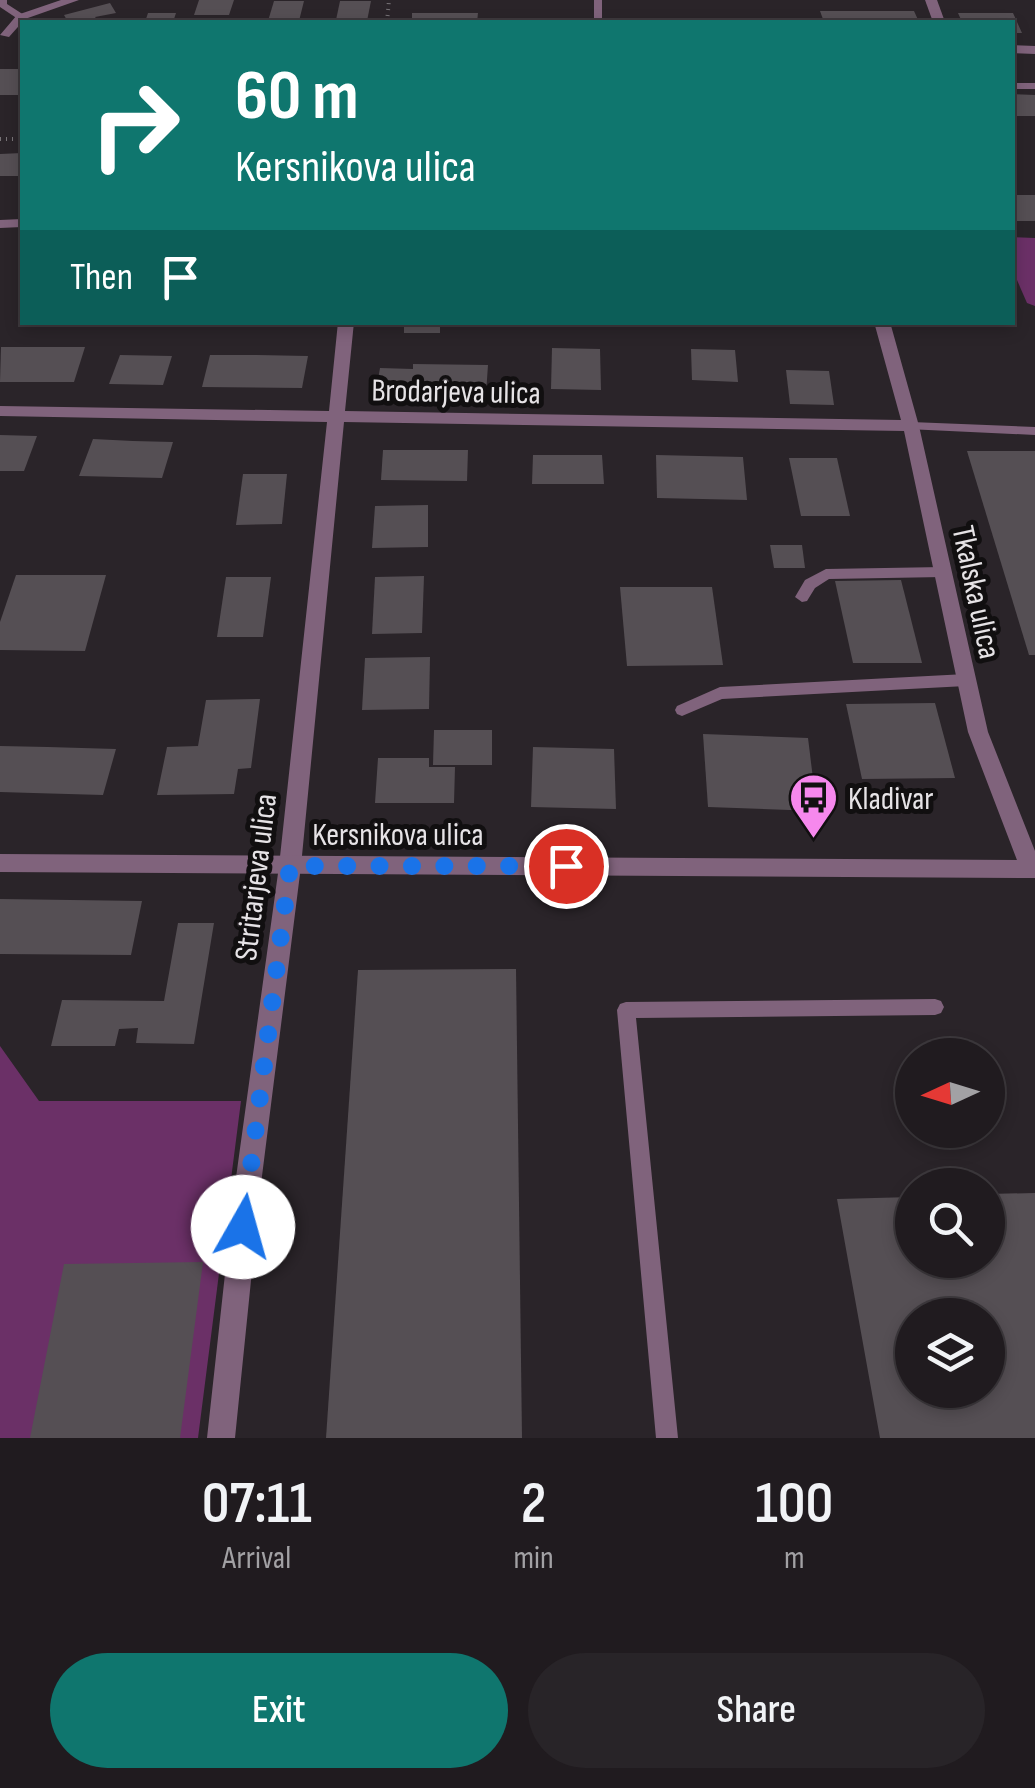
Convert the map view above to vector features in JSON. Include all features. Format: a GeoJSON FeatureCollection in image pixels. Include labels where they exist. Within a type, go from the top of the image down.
{"type":"FeatureCollection","features":[{"type":"Feature","properties":{"kind":"street"},"geometry":{"type":"LineString","coordinates":[[2,34],[21,17],[73,0]]}},
{"type":"Feature","properties":{"kind":"street","name":"Stritarjeva ulica"},"geometry":{"type":"LineString","coordinates":[[221,1438],[247,1192],[290,866],[346,325]]}},
{"type":"Feature","properties":{"kind":"street","name":"Tkalska ulica"},"geometry":{"type":"LineString","coordinates":[[883,325],[910,426],[978,732],[1034,872]]}},
{"type":"Feature","properties":{"kind":"street","name":"Brodarjeva ulica"},"geometry":{"type":"LineString","coordinates":[[0,411],[910,426]]}},
{"type":"Feature","properties":{"kind":"street","name":"Kersnikova ulica"},"geometry":{"type":"LineString","coordinates":[[0,863],[1034,872]]}},
{"type":"Feature","properties":{"kind":"lane"},"geometry":{"type":"LineString","coordinates":[[2,4],[21,17]]}},
{"type":"Feature","properties":{"kind":"lane"},"geometry":{"type":"LineString","coordinates":[[910,426],[1035,431]]}},
{"type":"Feature","properties":{"kind":"lane"},"geometry":{"type":"LineString","coordinates":[[802,598],[810,584],[826,574],[942,572]]}},
{"type":"Feature","properties":{"kind":"lane"},"geometry":{"type":"LineString","coordinates":[[682,710],[720,694],[966,680]]}},
{"type":"Feature","properties":{"kind":"lane"},"geometry":{"type":"LineString","coordinates":[[667,1438],[626,1010],[935,1007]]}},
{"type":"Feature","properties":{"kind":"shaded area"},"geometry":{"type":"Polygon","coordinates":[[[1015,237],[1035,238],[1035,306],[1027,303],[1015,276],[1015,237]]]}},
{"type":"Feature","properties":{"kind":"shaded area"},"geometry":{"type":"Polygon","coordinates":[[[0,1046],[39,1101],[241,1101],[198,1438],[0,1438],[0,1046]]]}},
{"type":"Feature","properties":{"kind":"building"},"geometry":{"type":"Polygon","coordinates":[[[199,0],[234,0],[229,15],[194,15],[199,0]]]}},
{"type":"Feature","properties":{"kind":"building"},"geometry":{"type":"Polygon","coordinates":[[[274,1],[304,1],[299,20],[268,20],[274,1]]]}},
{"type":"Feature","properties":{"kind":"building"},"geometry":{"type":"Polygon","coordinates":[[[340,1],[371,1],[367,20],[336,20],[340,1]]]}},
{"type":"Feature","properties":{"kind":"building"},"geometry":{"type":"Polygon","coordinates":[[[110,3],[116,13],[95,17],[97,20],[67,20],[64,15],[110,3]]]}},
{"type":"Feature","properties":{"kind":"building"},"geometry":{"type":"Polygon","coordinates":[[[820,11],[914,11],[918,20],[823,20],[820,11]]]}},
{"type":"Feature","properties":{"kind":"building"},"geometry":{"type":"Polygon","coordinates":[[[148,13],[176,13],[174,20],[146,20],[148,13]]]}},
{"type":"Feature","properties":{"kind":"building"},"geometry":{"type":"Polygon","coordinates":[[[412,13],[478,13],[477,20],[412,20],[412,13]]]}},
{"type":"Feature","properties":{"kind":"building"},"geometry":{"type":"Polygon","coordinates":[[[958,13],[1013,13],[1022,33],[1015,33],[1015,20],[961,20],[958,13]]]}},
{"type":"Feature","properties":{"kind":"building"},"geometry":{"type":"Polygon","coordinates":[[[0,69],[20,69],[20,95],[0,95],[0,69]]]}},
{"type":"Feature","properties":{"kind":"building"},"geometry":{"type":"Polygon","coordinates":[[[1015,94],[1035,95],[1035,116],[1015,116],[1015,94]]]}},
{"type":"Feature","properties":{"kind":"building"},"geometry":{"type":"Polygon","coordinates":[[[20,153],[20,176],[0,176],[0,154],[20,153]]]}},
{"type":"Feature","properties":{"kind":"building"},"geometry":{"type":"Polygon","coordinates":[[[1015,195],[1035,195],[1035,221],[1015,221],[1015,195]]]}},
{"type":"Feature","properties":{"kind":"building"},"geometry":{"type":"Polygon","coordinates":[[[404,325],[440,325],[440,333],[404,333],[404,325]]]}},
{"type":"Feature","properties":{"kind":"building"},"geometry":{"type":"Polygon","coordinates":[[[1,347],[85,347],[74,382],[0,382],[1,347]]]}},
{"type":"Feature","properties":{"kind":"building"},"geometry":{"type":"Polygon","coordinates":[[[552,348],[600,349],[601,390],[551,389],[552,348]]]}},
{"type":"Feature","properties":{"kind":"building"},"geometry":{"type":"Polygon","coordinates":[[[691,349],[735,350],[738,382],[692,380],[691,349]]]}},
{"type":"Feature","properties":{"kind":"building"},"geometry":{"type":"Polygon","coordinates":[[[120,355],[172,356],[163,385],[109,384],[120,355]]]}},
{"type":"Feature","properties":{"kind":"building"},"geometry":{"type":"Polygon","coordinates":[[[210,355],[308,356],[302,388],[202,387],[210,355]]]}},
{"type":"Feature","properties":{"kind":"building"},"geometry":{"type":"Polygon","coordinates":[[[413,364],[488,365],[486,394],[376,391],[380,368],[413,369],[413,364]]]}},
{"type":"Feature","properties":{"kind":"building"},"geometry":{"type":"Polygon","coordinates":[[[786,370],[829,371],[834,405],[790,404],[786,370]]]}},
{"type":"Feature","properties":{"kind":"building"},"geometry":{"type":"Polygon","coordinates":[[[0,435],[37,436],[24,471],[0,471],[0,435]]]}},
{"type":"Feature","properties":{"kind":"building"},"geometry":{"type":"Polygon","coordinates":[[[93,439],[173,442],[162,478],[79,476],[93,439]]]}},
{"type":"Feature","properties":{"kind":"building"},"geometry":{"type":"Polygon","coordinates":[[[383,450],[468,450],[467,481],[381,480],[383,450]]]}},
{"type":"Feature","properties":{"kind":"building"},"geometry":{"type":"Polygon","coordinates":[[[967,451],[1035,451],[1035,655],[1029,655],[967,451]]]}},
{"type":"Feature","properties":{"kind":"building"},"geometry":{"type":"Polygon","coordinates":[[[533,455],[602,455],[604,484],[532,484],[533,455]]]}},
{"type":"Feature","properties":{"kind":"building"},"geometry":{"type":"Polygon","coordinates":[[[656,455],[743,457],[747,500],[657,498],[656,455]]]}},
{"type":"Feature","properties":{"kind":"building"},"geometry":{"type":"Polygon","coordinates":[[[789,458],[837,458],[850,516],[801,516],[789,458]]]}},
{"type":"Feature","properties":{"kind":"building"},"geometry":{"type":"Polygon","coordinates":[[[243,474],[287,474],[282,524],[236,525],[243,474]]]}},
{"type":"Feature","properties":{"kind":"building"},"geometry":{"type":"Polygon","coordinates":[[[428,505],[428,547],[372,548],[375,506],[428,505]]]}},
{"type":"Feature","properties":{"kind":"building"},"geometry":{"type":"Polygon","coordinates":[[[770,545],[802,545],[805,568],[774,568],[770,545]]]}},
{"type":"Feature","properties":{"kind":"building"},"geometry":{"type":"Polygon","coordinates":[[[16,575],[106,575],[85,651],[0,650],[0,622],[16,575]]]}},
{"type":"Feature","properties":{"kind":"building"},"geometry":{"type":"Polygon","coordinates":[[[424,576],[422,633],[372,634],[375,577],[424,576]]]}},
{"type":"Feature","properties":{"kind":"building"},"geometry":{"type":"Polygon","coordinates":[[[226,577],[271,577],[263,637],[217,637],[226,577]]]}},
{"type":"Feature","properties":{"kind":"building"},"geometry":{"type":"Polygon","coordinates":[[[901,580],[922,663],[853,663],[835,581],[901,580]]]}},
{"type":"Feature","properties":{"kind":"building"},"geometry":{"type":"Polygon","coordinates":[[[620,587],[712,587],[723,665],[627,666],[620,587]]]}},
{"type":"Feature","properties":{"kind":"building"},"geometry":{"type":"Polygon","coordinates":[[[430,657],[429,709],[362,710],[365,658],[430,657]]]}},
{"type":"Feature","properties":{"kind":"building"},"geometry":{"type":"Polygon","coordinates":[[[260,699],[251,768],[238,769],[234,794],[157,795],[167,747],[198,746],[206,700],[260,699]]]}},
{"type":"Feature","properties":{"kind":"building"},"geometry":{"type":"Polygon","coordinates":[[[935,703],[955,778],[862,779],[846,704],[935,703]]]}},
{"type":"Feature","properties":{"kind":"building"},"geometry":{"type":"Polygon","coordinates":[[[434,730],[492,730],[492,765],[433,765],[434,730]]]}},
{"type":"Feature","properties":{"kind":"building"},"geometry":{"type":"Polygon","coordinates":[[[703,734],[808,738],[817,811],[708,807],[703,734]]]}},
{"type":"Feature","properties":{"kind":"building"},"geometry":{"type":"Polygon","coordinates":[[[0,746],[116,749],[103,795],[0,792],[0,746]]]}},
{"type":"Feature","properties":{"kind":"building"},"geometry":{"type":"Polygon","coordinates":[[[533,747],[614,749],[616,809],[531,807],[533,747]]]}},
{"type":"Feature","properties":{"kind":"building"},"geometry":{"type":"Polygon","coordinates":[[[378,758],[429,758],[429,767],[455,767],[454,803],[375,803],[378,758]]]}},
{"type":"Feature","properties":{"kind":"building"},"geometry":{"type":"Polygon","coordinates":[[[0,899],[142,901],[131,955],[0,954],[0,899]]]}},
{"type":"Feature","properties":{"kind":"building"},"geometry":{"type":"Polygon","coordinates":[[[178,923],[214,923],[194,1044],[136,1043],[138,1028],[119,1029],[115,1046],[51,1046],[62,1000],[164,1001],[178,923]]]}},
{"type":"Feature","properties":{"kind":"building"},"geometry":{"type":"Polygon","coordinates":[[[516,969],[522,1438],[326,1438],[358,970],[516,969]]]}},
{"type":"Feature","properties":{"kind":"building"},"geometry":{"type":"Polygon","coordinates":[[[1035,1193],[1035,1438],[880,1438],[837,1199],[895,1197],[895,1278],[1005,1278],[1005,1194],[1035,1193]]]}},
{"type":"Feature","properties":{"kind":"building"},"geometry":{"type":"Polygon","coordinates":[[[203,1262],[180,1438],[30,1438],[64,1264],[203,1262]]]}},
{"type":"Feature","properties":{"kind":"place","name":"Kladivar"},"geometry":{"type":"Point","coordinates":[813,840]}},
{"type":"Feature","properties":{"kind":"route"},"geometry":{"type":"LineString","coordinates":[[243,1227],[290,866],[566,866]]}}]}
